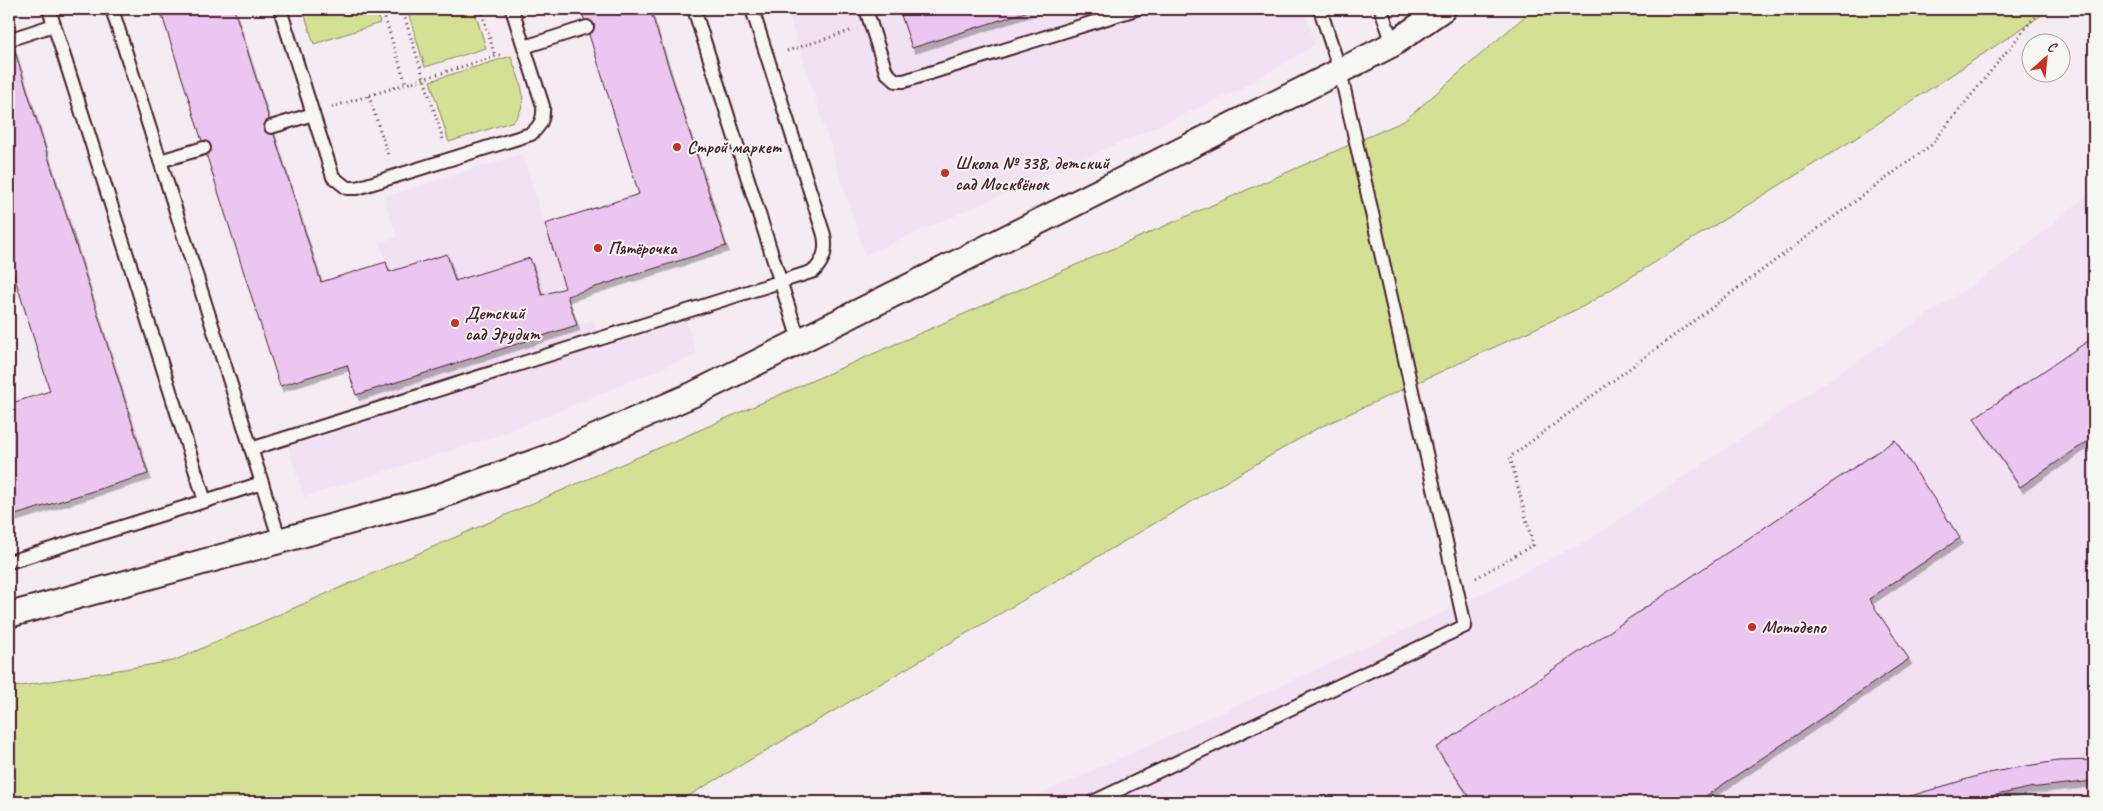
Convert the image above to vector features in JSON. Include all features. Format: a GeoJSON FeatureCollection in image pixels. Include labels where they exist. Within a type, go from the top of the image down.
{"type":"FeatureCollection","features":[{"type":"Feature","properties":{"kind":"street"},"geometry":{"type":"LineString","coordinates":[[9,615],[429,500],[554,455],[694,394],[1340,71],[1393,44],[1443,9]]}},
{"type":"Feature","properties":{"kind":"lane"},"geometry":{"type":"LineString","coordinates":[[49,9],[205,501]]}},
{"type":"Feature","properties":{"kind":"lane"},"geometry":{"type":"LineString","coordinates":[[112,9],[280,541]]}},
{"type":"Feature","properties":{"kind":"lane"},"geometry":{"type":"LineString","coordinates":[[280,9],[333,177],[339,184],[347,188],[356,188],[394,177],[531,134],[540,126],[544,116],[543,106],[512,9]]}},
{"type":"Feature","properties":{"kind":"lane"},"geometry":{"type":"LineString","coordinates":[[694,9],[799,340]]}},
{"type":"Feature","properties":{"kind":"lane"},"geometry":{"type":"LineString","coordinates":[[251,449],[814,271],[822,263],[826,248],[752,9]]}},
{"type":"Feature","properties":{"kind":"lane"},"geometry":{"type":"LineString","coordinates":[[866,9],[886,72],[896,81],[904,81],[1136,9]]}},
{"type":"Feature","properties":{"kind":"lane"},"geometry":{"type":"LineString","coordinates":[[1093,802],[1465,626],[1340,71],[1320,9]]}},
{"type":"Feature","properties":{"kind":"lane"},"geometry":{"type":"LineString","coordinates":[[1381,9],[1393,44]]}},
{"type":"Feature","properties":{"kind":"lane"},"geometry":{"type":"LineString","coordinates":[[10,38],[54,25]]}},
{"type":"Feature","properties":{"kind":"lane"},"geometry":{"type":"LineString","coordinates":[[524,47],[587,27]]}},
{"type":"Feature","properties":{"kind":"lane"},"geometry":{"type":"LineString","coordinates":[[271,126],[313,114]]}},
{"type":"Feature","properties":{"kind":"lane"},"geometry":{"type":"LineString","coordinates":[[160,162],[204,148]]}},
{"type":"Feature","properties":{"kind":"lane"},"geometry":{"type":"LineString","coordinates":[[9,562],[262,483]]}},
{"type":"Feature","properties":{"kind":"path"},"geometry":{"type":"LineString","coordinates":[[382,9],[406,84]]}},
{"type":"Feature","properties":{"kind":"path"},"geometry":{"type":"LineString","coordinates":[[402,9],[450,159]]}},
{"type":"Feature","properties":{"kind":"path"},"geometry":{"type":"LineString","coordinates":[[481,9],[495,56]]}},
{"type":"Feature","properties":{"kind":"path"},"geometry":{"type":"LineString","coordinates":[[1457,589],[1533,545],[1510,457],[1931,145],[2041,9]]}},
{"type":"Feature","properties":{"kind":"path"},"geometry":{"type":"LineString","coordinates":[[799,47],[871,24]]}},
{"type":"Feature","properties":{"kind":"path"},"geometry":{"type":"LineString","coordinates":[[313,114],[524,47]]}},
{"type":"Feature","properties":{"kind":"path"},"geometry":{"type":"LineString","coordinates":[[369,96],[394,177]]}},
{"type":"Feature","properties":{"kind":"shaded area","name":"Школа № 338, детский сад Москвёнок"},"geometry":{"type":"Polygon","coordinates":[[[787,9],[1304,9],[1315,45],[1237,91],[865,255],[787,9]]]}},
{"type":"Feature","properties":{"kind":"shaded area","name":"Детский сад Эрудит"},"geometry":{"type":"Polygon","coordinates":[[[522,154],[577,325],[593,320],[602,348],[686,321],[697,354],[499,435],[304,497],[288,447],[365,422],[321,282],[386,262],[380,242],[397,237],[384,197],[522,154]]]}},
{"type":"Feature","properties":{"kind":"shaded area"},"geometry":{"type":"Polygon","coordinates":[[[2094,190],[2094,802],[1023,802],[1460,605],[1590,539],[2005,263],[2094,190]]]}},
{"type":"Feature","properties":{"kind":"green space"},"geometry":{"type":"Polygon","coordinates":[[[303,9],[375,9],[380,23],[314,44],[303,9]]]}},
{"type":"Feature","properties":{"kind":"green space"},"geometry":{"type":"Polygon","coordinates":[[[407,9],[474,9],[486,48],[425,67],[407,9]]]}},
{"type":"Feature","properties":{"kind":"green space"},"geometry":{"type":"Polygon","coordinates":[[[1533,9],[2051,9],[1856,138],[1584,306],[1316,429],[678,802],[9,802],[9,688],[173,661],[1404,121],[1533,9]]]}},
{"type":"Feature","properties":{"kind":"green space"},"geometry":{"type":"Polygon","coordinates":[[[511,56],[520,81],[523,97],[519,113],[514,121],[449,142],[430,81],[511,56]]]}},
{"type":"Feature","properties":{"kind":"building"},"geometry":{"type":"Polygon","coordinates":[[[160,9],[234,9],[321,282],[386,262],[389,272],[447,254],[455,281],[530,258],[542,295],[565,288],[545,224],[639,194],[581,9],[650,9],[726,246],[567,296],[577,325],[356,395],[347,365],[280,386],[160,9]]]}},
{"type":"Feature","properties":{"kind":"building"},"geometry":{"type":"Polygon","coordinates":[[[899,9],[1035,9],[912,48],[899,9]]]}},
{"type":"Feature","properties":{"kind":"building"},"geometry":{"type":"Polygon","coordinates":[[[9,33],[148,474],[9,517],[9,404],[50,391],[9,259],[9,33]]]}},
{"type":"Feature","properties":{"kind":"building"},"geometry":{"type":"Polygon","coordinates":[[[2094,337],[2094,437],[2020,487],[1974,418],[2094,337]]]}},
{"type":"Feature","properties":{"kind":"building","name":"Мотодепо"},"geometry":{"type":"Polygon","coordinates":[[[1895,440],[1960,538],[1869,599],[1909,659],[1697,802],[1473,802],[1436,748],[1895,440]]]}},
{"type":"Feature","properties":{"kind":"building"},"geometry":{"type":"Polygon","coordinates":[[[2094,760],[2094,781],[2029,788],[1964,802],[1905,802],[1904,798],[1984,774],[2058,761],[2094,760]]]}},
{"type":"Feature","properties":{"kind":"place","name":"Строй маркет"},"geometry":{"type":"Point","coordinates":[677,147]}},
{"type":"Feature","properties":{"kind":"place","name":"Школа № 338, детский сад Москвёнок"},"geometry":{"type":"Point","coordinates":[945,173]}},
{"type":"Feature","properties":{"kind":"place","name":"Пятёрочка"},"geometry":{"type":"Point","coordinates":[598,248]}},
{"type":"Feature","properties":{"kind":"place","name":"Детский сад Эрудит"},"geometry":{"type":"Point","coordinates":[455,323]}},
{"type":"Feature","properties":{"kind":"place","name":"Мотодепо"},"geometry":{"type":"Point","coordinates":[1752,627]}}]}
